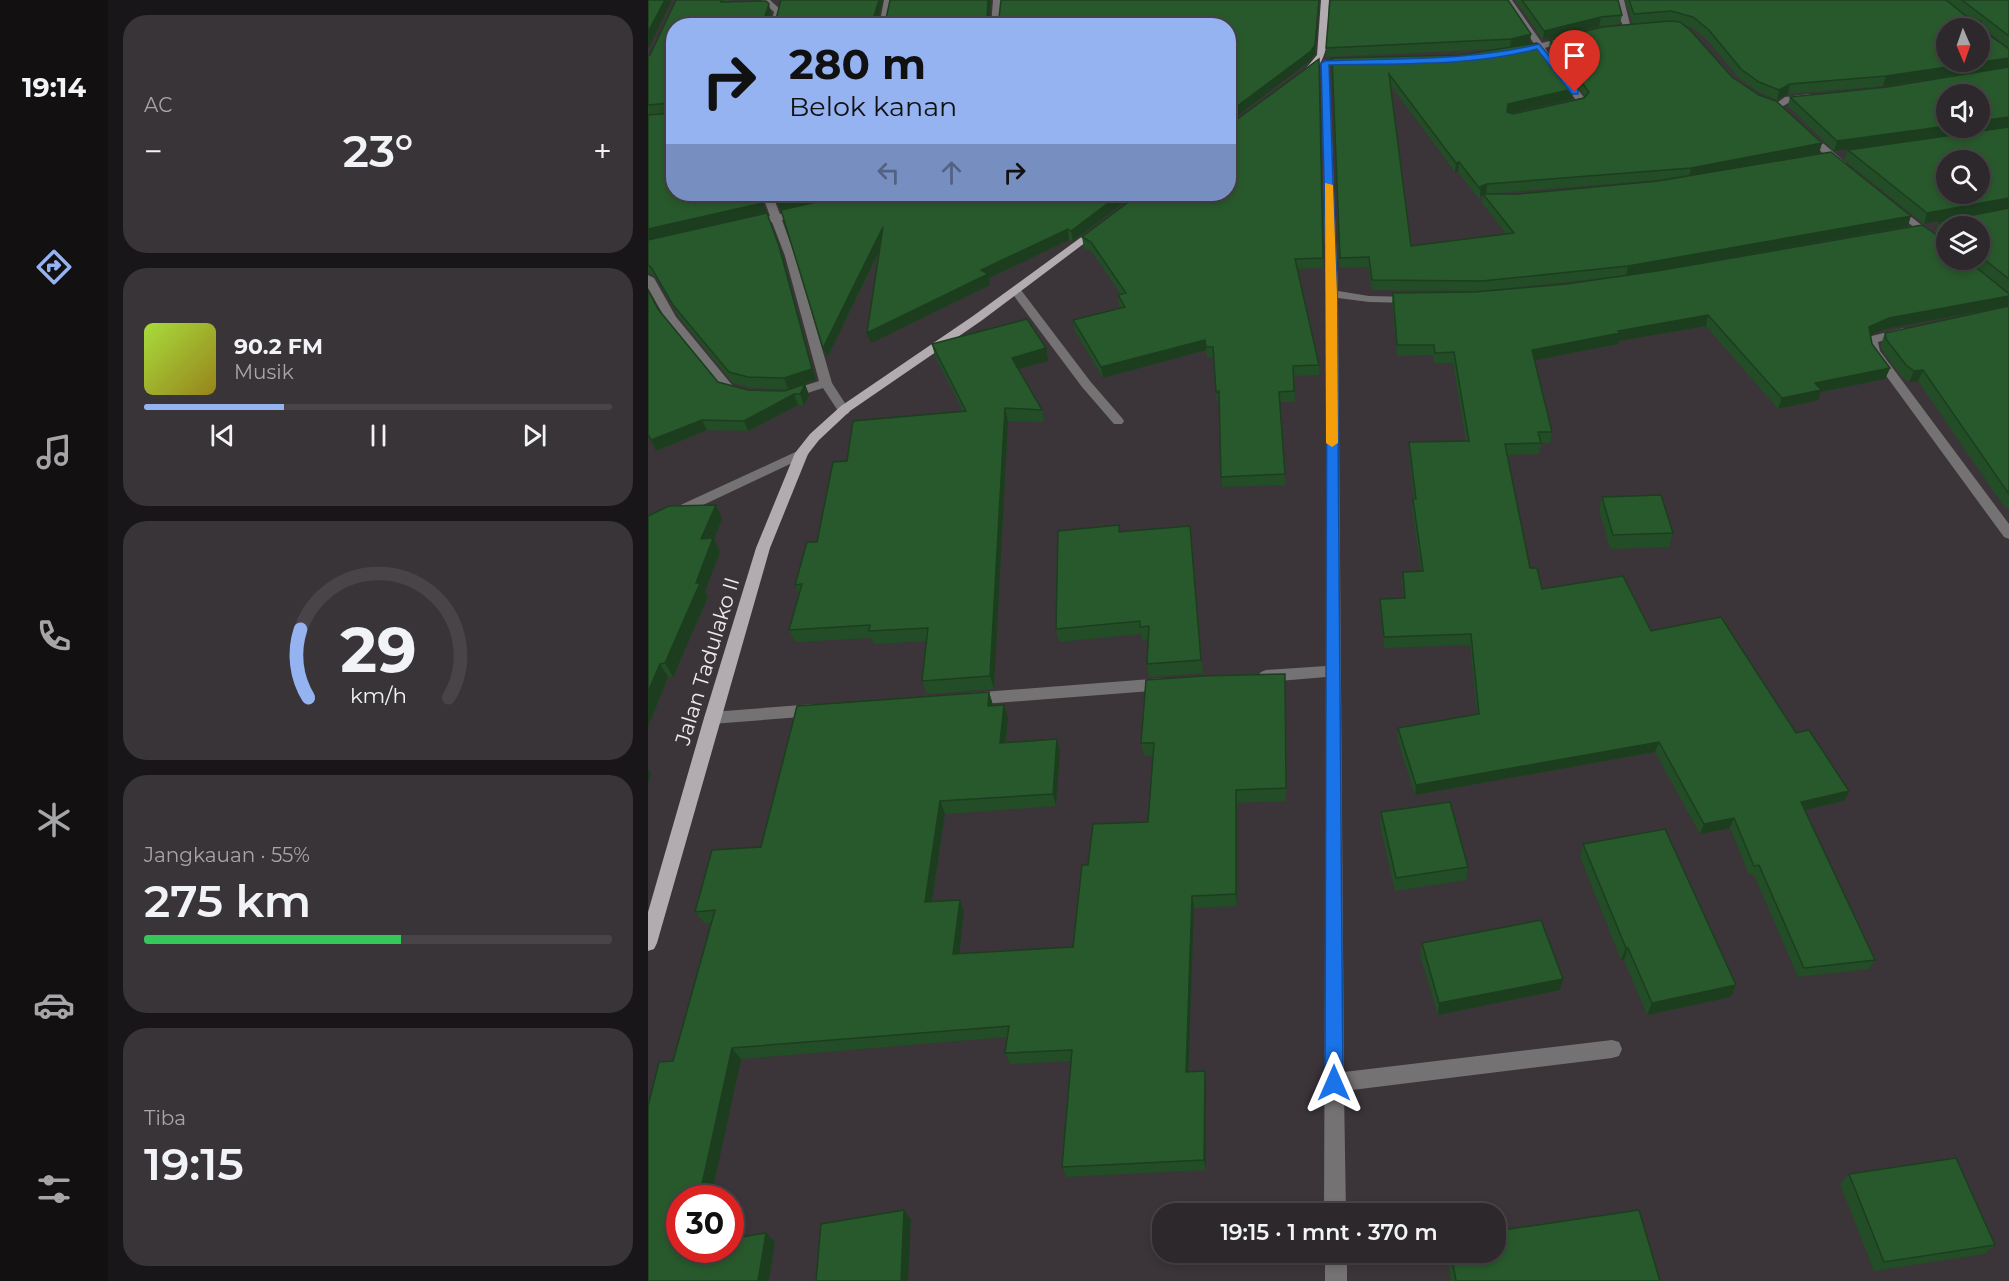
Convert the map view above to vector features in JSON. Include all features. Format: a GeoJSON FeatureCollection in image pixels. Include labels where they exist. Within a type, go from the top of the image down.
{"type":"FeatureCollection","features":[{"type":"Feature","properties":{"kind":"main road"},"geometry":{"type":"LineString","coordinates":[[1300,77],[1326,63],[1321,55],[1325,0]]}},
{"type":"Feature","properties":{"kind":"main road","name":"Jalan Tadulako II"},"geometry":{"type":"LineString","coordinates":[[648,943],[763,548],[802,453],[810,441],[844,411],[1017,292],[1105,222]]}},
{"type":"Feature","properties":{"kind":"street"},"geometry":{"type":"LineString","coordinates":[[765,0],[778,11],[776,18]]}},
{"type":"Feature","properties":{"kind":"street"},"geometry":{"type":"LineString","coordinates":[[885,18],[888,0]]}},
{"type":"Feature","properties":{"kind":"street"},"geometry":{"type":"LineString","coordinates":[[996,18],[997,0]]}},
{"type":"Feature","properties":{"kind":"street"},"geometry":{"type":"LineString","coordinates":[[1508,0],[1539,46],[1581,100],[1572,106],[1550,111]]}},
{"type":"Feature","properties":{"kind":"street"},"geometry":{"type":"LineString","coordinates":[[1620,0],[1623,17],[1629,30]]}},
{"type":"Feature","properties":{"kind":"street"},"geometry":{"type":"LineString","coordinates":[[1510,54],[1580,36]]}},
{"type":"Feature","properties":{"kind":"street"},"geometry":{"type":"LineString","coordinates":[[1326,63],[1332,294],[1335,1203]]}},
{"type":"Feature","properties":{"kind":"street"},"geometry":{"type":"LineString","coordinates":[[1778,107],[1788,99],[1824,96]]}},
{"type":"Feature","properties":{"kind":"street"},"geometry":{"type":"LineString","coordinates":[[1800,127],[1849,170]]}},
{"type":"Feature","properties":{"kind":"street"},"geometry":{"type":"LineString","coordinates":[[1886,200],[1936,241]]}},
{"type":"Feature","properties":{"kind":"street"},"geometry":{"type":"LineString","coordinates":[[769,201],[790,256],[826,383],[844,411]]}},
{"type":"Feature","properties":{"kind":"street"},"geometry":{"type":"LineString","coordinates":[[740,226],[819,208]]}},
{"type":"Feature","properties":{"kind":"street"},"geometry":{"type":"LineString","coordinates":[[648,278],[670,318],[728,388],[752,394]]}},
{"type":"Feature","properties":{"kind":"street"},"geometry":{"type":"LineString","coordinates":[[1017,292],[1086,384],[1118,421]]}},
{"type":"Feature","properties":{"kind":"street"},"geometry":{"type":"LineString","coordinates":[[1332,294],[1369,299],[1421,299]]}},
{"type":"Feature","properties":{"kind":"street"},"geometry":{"type":"LineString","coordinates":[[1920,328],[1872,340],[1874,351],[2009,534]]}},
{"type":"Feature","properties":{"kind":"street"},"geometry":{"type":"LineString","coordinates":[[778,395],[801,392],[826,383]]}},
{"type":"Feature","properties":{"kind":"street"},"geometry":{"type":"LineString","coordinates":[[648,526],[802,453]]}},
{"type":"Feature","properties":{"kind":"street"},"geometry":{"type":"LineString","coordinates":[[1248,678],[1332,671]]}},
{"type":"Feature","properties":{"kind":"street"},"geometry":{"type":"LineString","coordinates":[[950,700],[1177,683]]}},
{"type":"Feature","properties":{"kind":"street"},"geometry":{"type":"LineString","coordinates":[[712,718],[831,709]]}},
{"type":"Feature","properties":{"kind":"street"},"geometry":{"type":"LineString","coordinates":[[1334,1083],[1612,1049]]}},
{"type":"Feature","properties":{"kind":"street"},"geometry":{"type":"LineString","coordinates":[[1335,1263],[1336,1281]]}},
{"type":"Feature","properties":{"kind":"building"},"geometry":{"type":"Polygon","coordinates":[[[648,0],[665,0],[648,32],[648,0]]]}},
{"type":"Feature","properties":{"kind":"building"},"geometry":{"type":"Polygon","coordinates":[[[676,0],[766,1],[769,4],[766,18],[667,18],[676,0]]]}},
{"type":"Feature","properties":{"kind":"building"},"geometry":{"type":"Polygon","coordinates":[[[781,0],[879,0],[874,16],[876,18],[776,18],[781,0]]]}},
{"type":"Feature","properties":{"kind":"building"},"geometry":{"type":"Polygon","coordinates":[[[890,0],[988,0],[987,17],[886,18],[890,0]]]}},
{"type":"Feature","properties":{"kind":"building"},"geometry":{"type":"Polygon","coordinates":[[[1001,0],[1319,0],[1315,45],[1311,51],[1236,107],[1236,18],[999,18],[1001,0]]]}},
{"type":"Feature","properties":{"kind":"building"},"geometry":{"type":"Polygon","coordinates":[[[1330,0],[1508,0],[1531,34],[1511,39],[1326,48],[1330,0]]]}},
{"type":"Feature","properties":{"kind":"building"},"geometry":{"type":"Polygon","coordinates":[[[1522,0],[1618,0],[1622,15],[1601,17],[1544,31],[1522,0]]]}},
{"type":"Feature","properties":{"kind":"building"},"geometry":{"type":"Polygon","coordinates":[[[1629,0],[1946,0],[1968,18],[1936,18],[1936,69],[1886,76],[1790,84],[1779,90],[1759,82],[1741,69],[1709,30],[1693,17],[1671,11],[1634,14],[1629,0]]]}},
{"type":"Feature","properties":{"kind":"building"},"geometry":{"type":"Polygon","coordinates":[[[1962,0],[2009,0],[2009,36],[1990,21],[1990,18],[1986,18],[1962,0]]]}},
{"type":"Feature","properties":{"kind":"building"},"geometry":{"type":"Polygon","coordinates":[[[666,21],[666,103],[648,105],[648,56],[666,21]]]}},
{"type":"Feature","properties":{"kind":"building"},"geometry":{"type":"Polygon","coordinates":[[[1680,22],[1691,31],[1732,77],[1759,95],[1776,101],[1822,143],[1691,168],[1487,184],[1481,186],[1481,190],[1459,162],[1456,163],[1389,74],[1411,246],[1514,233],[1483,194],[1518,194],[1658,181],[1831,152],[1911,216],[1628,266],[1482,281],[1372,280],[1369,257],[1340,258],[1332,58],[1461,55],[1537,43],[1573,89],[1508,104],[1507,112],[1513,114],[1584,98],[1589,92],[1550,40],[1602,27],[1680,22]]]}},
{"type":"Feature","properties":{"kind":"building"},"geometry":{"type":"Polygon","coordinates":[[[1990,36],[2009,49],[2009,58],[1990,61],[1990,36]]]}},
{"type":"Feature","properties":{"kind":"building"},"geometry":{"type":"Polygon","coordinates":[[[1319,59],[1323,258],[1295,259],[1319,365],[1293,366],[1294,391],[1279,392],[1285,474],[1221,477],[1219,391],[1216,392],[1213,347],[1206,347],[1205,340],[1101,367],[1073,320],[1125,307],[1118,295],[1126,293],[1091,242],[1082,237],[1130,201],[1236,201],[1236,120],[1319,59]]]}},
{"type":"Feature","properties":{"kind":"building"},"geometry":{"type":"Polygon","coordinates":[[[2009,67],[2009,117],[1990,120],[1990,84],[1936,84],[1936,128],[1837,141],[1790,97],[1887,87],[1990,72],[1990,70],[2009,67]]]}},
{"type":"Feature","properties":{"kind":"building"},"geometry":{"type":"Polygon","coordinates":[[[666,114],[666,201],[762,201],[763,203],[648,229],[648,115],[666,114]]]}},
{"type":"Feature","properties":{"kind":"building"},"geometry":{"type":"Polygon","coordinates":[[[2009,127],[2009,198],[1990,201],[1990,150],[1936,150],[1936,204],[1976,204],[1927,213],[1848,150],[1936,137],[1990,138],[1990,130],[2009,127]]]}},
{"type":"Feature","properties":{"kind":"building"},"geometry":{"type":"Polygon","coordinates":[[[820,201],[1111,201],[1071,231],[1068,229],[981,270],[988,274],[867,333],[883,227],[823,348],[781,210],[820,201]]]}},
{"type":"Feature","properties":{"kind":"building"},"geometry":{"type":"Polygon","coordinates":[[[2009,208],[2009,279],[1990,264],[1990,216],[1969,216],[2009,208]]]}},
{"type":"Feature","properties":{"kind":"building"},"geometry":{"type":"Polygon","coordinates":[[[767,213],[779,246],[812,369],[784,378],[748,377],[729,372],[673,305],[648,265],[648,240],[767,213]]]}},
{"type":"Feature","properties":{"kind":"building"},"geometry":{"type":"Polygon","coordinates":[[[1922,225],[1936,235],[1936,270],[1979,270],[2009,294],[2009,296],[1889,318],[1869,327],[1872,344],[1890,368],[1815,383],[1821,390],[1782,398],[1708,315],[1618,331],[1620,333],[1532,350],[1552,432],[1538,432],[1541,443],[1505,444],[1530,568],[1537,568],[1542,589],[1623,576],[1651,631],[1721,617],[1796,733],[1809,730],[1849,791],[1801,802],[1875,960],[1804,968],[1759,865],[1754,866],[1734,818],[1704,824],[1659,742],[1416,785],[1398,728],[1479,714],[1471,634],[1384,637],[1380,599],[1405,598],[1403,572],[1423,571],[1413,499],[1416,499],[1409,442],[1469,441],[1454,352],[1435,353],[1434,345],[1397,345],[1393,293],[1475,292],[1566,284],[1657,271],[1922,225]]]}},
{"type":"Feature","properties":{"kind":"building"},"geometry":{"type":"Polygon","coordinates":[[[648,290],[658,309],[718,382],[748,390],[785,391],[805,384],[800,394],[794,394],[744,421],[702,420],[651,440],[648,434],[648,290]]]}},
{"type":"Feature","properties":{"kind":"building"},"geometry":{"type":"Polygon","coordinates":[[[2009,306],[2009,494],[1923,370],[1914,371],[1906,365],[1886,339],[1885,333],[2009,306]]]}},
{"type":"Feature","properties":{"kind":"building"},"geometry":{"type":"Polygon","coordinates":[[[1027,319],[1046,348],[1012,358],[1042,410],[1005,408],[990,676],[922,681],[928,628],[869,631],[870,625],[789,630],[802,584],[795,585],[807,542],[817,542],[833,462],[847,461],[853,421],[966,411],[932,344],[1027,319]]]}},
{"type":"Feature","properties":{"kind":"building"},"geometry":{"type":"Polygon","coordinates":[[[1661,495],[1673,533],[1613,535],[1602,497],[1661,495]]]}},
{"type":"Feature","properties":{"kind":"building"},"geometry":{"type":"Polygon","coordinates":[[[716,505],[701,539],[713,538],[696,583],[700,583],[665,663],[660,664],[648,692],[648,516],[669,506],[716,505]]]}},
{"type":"Feature","properties":{"kind":"building"},"geometry":{"type":"Polygon","coordinates":[[[1119,525],[1119,532],[1190,526],[1201,660],[1147,664],[1149,626],[1140,627],[1140,621],[1056,629],[1058,531],[1119,525]]]}},
{"type":"Feature","properties":{"kind":"building"},"geometry":{"type":"Polygon","coordinates":[[[1285,674],[1286,788],[1236,790],[1236,894],[1192,896],[1186,1072],[1205,1071],[1204,1160],[1062,1167],[1072,1050],[1005,1053],[1009,1026],[732,1048],[702,1185],[666,1185],[666,1263],[744,1263],[744,1237],[766,1233],[758,1281],[648,1281],[648,1106],[659,1062],[673,1061],[715,910],[695,912],[712,850],[761,847],[797,706],[989,692],[988,706],[1004,705],[1000,743],[1057,739],[1053,794],[940,801],[925,902],[960,900],[953,954],[1073,947],[1082,865],[1088,865],[1093,824],[1148,822],[1154,743],[1141,743],[1146,680],[1285,674]]]}},
{"type":"Feature","properties":{"kind":"building"},"geometry":{"type":"Polygon","coordinates":[[[1450,802],[1468,867],[1396,878],[1381,812],[1450,802]]]}},
{"type":"Feature","properties":{"kind":"building"},"geometry":{"type":"Polygon","coordinates":[[[1665,829],[1736,985],[1652,1003],[1628,948],[1626,948],[1583,844],[1665,829]]]}},
{"type":"Feature","properties":{"kind":"building"},"geometry":{"type":"Polygon","coordinates":[[[1541,920],[1563,979],[1439,1003],[1422,943],[1541,920]]]}},
{"type":"Feature","properties":{"kind":"building"},"geometry":{"type":"Polygon","coordinates":[[[1956,1158],[1995,1245],[1884,1262],[1849,1174],[1956,1158]]]}},
{"type":"Feature","properties":{"kind":"building"},"geometry":{"type":"Polygon","coordinates":[[[904,1210],[901,1281],[816,1281],[821,1224],[904,1210]]]}},
{"type":"Feature","properties":{"kind":"building"},"geometry":{"type":"Polygon","coordinates":[[[1639,1210],[1660,1281],[1456,1281],[1453,1263],[1506,1263],[1506,1230],[1639,1210]]]}},
{"type":"Feature","properties":{"kind":"slow traffic"},"geometry":{"type":"LineString","coordinates":[[1329,185],[1332,443]]}},
{"type":"Feature","properties":{"kind":"route"},"geometry":{"type":"LineString","coordinates":[[1334,1083],[1332,294],[1325,63],[1475,57],[1510,54],[1539,46],[1575,92]]}}]}
